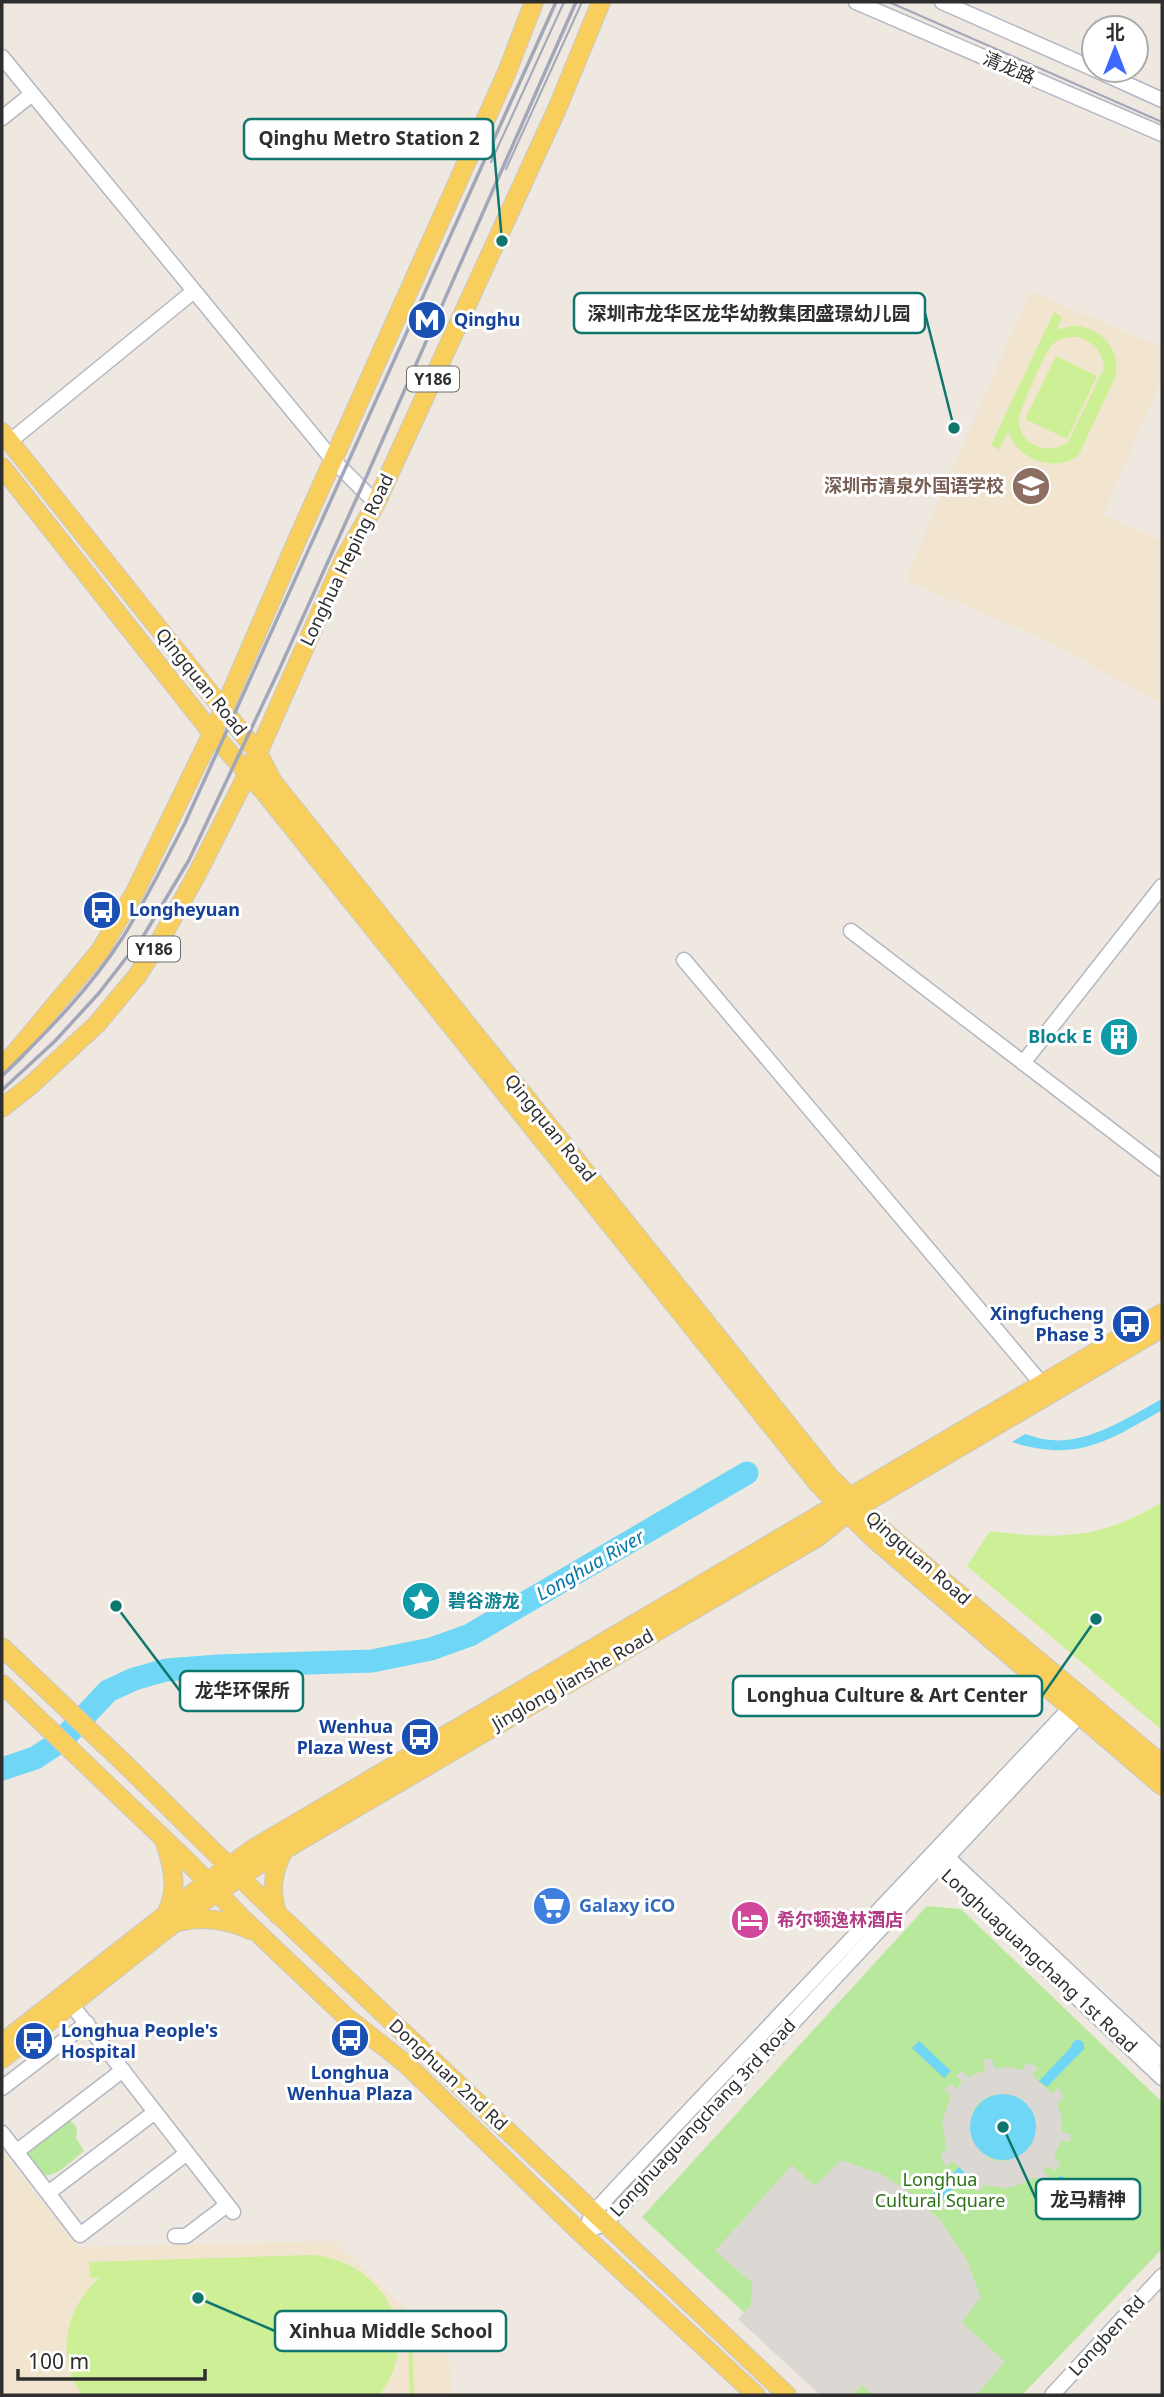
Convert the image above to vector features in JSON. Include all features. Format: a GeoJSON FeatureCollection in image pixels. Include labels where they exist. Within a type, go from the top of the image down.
{"type":"FeatureCollection","features":[{"type":"Feature","properties":{"kind":"main road","name":"Y186"},"geometry":{"type":"LineString","coordinates":[[2,1065],[100,951],[135,892],[223,711],[332,460],[507,72],[534,2]]}},
{"type":"Feature","properties":{"kind":"main road","name":"Longhua Heping Road"},"geometry":{"type":"LineString","coordinates":[[2,1108],[97,1024],[137,976],[198,872],[258,752],[344,559],[376,503],[557,109],[601,2]]}},
{"type":"Feature","properties":{"kind":"main road","name":"Qingquan Road"},"geometry":{"type":"LineString","coordinates":[[6,437],[258,752],[273,782],[820,1465],[849,1505],[985,1636],[1162,1786]]}},
{"type":"Feature","properties":{"kind":"main road","name":"Qingquan Road"},"geometry":{"type":"LineString","coordinates":[[2,467],[212,733],[274,804],[818,1485],[886,1533],[1162,1764]]}},
{"type":"Feature","properties":{"kind":"main road","name":"Jinglong Jianshe Road"},"geometry":{"type":"LineString","coordinates":[[235,1871],[254,1848],[1046,1389],[1162,1313]]}},
{"type":"Feature","properties":{"kind":"main road","name":"Jinglong Jianshe Road"},"geometry":{"type":"LineString","coordinates":[[1046,1389],[1162,1328]]}},
{"type":"Feature","properties":{"kind":"main road","name":"Jinglong Jianshe Road"},"geometry":{"type":"LineString","coordinates":[[2,2043],[235,1871],[285,1849],[818,1536],[849,1505]]}},
{"type":"Feature","properties":{"kind":"main road","name":"Donghuan 2nd Rd"},"geometry":{"type":"LineString","coordinates":[[2,1647],[278,1915],[787,2395]]}},
{"type":"Feature","properties":{"kind":"main road","name":"Donghuan 2nd Rd"},"geometry":{"type":"LineString","coordinates":[[2,1684],[345,2016],[406,2064],[582,2234],[756,2395]]}},
{"type":"Feature","properties":{"kind":"main road"},"geometry":{"type":"LineString","coordinates":[[163,1837],[172,1863],[174,1885],[170,1919],[220,1920],[261,1935]]}},
{"type":"Feature","properties":{"kind":"main road"},"geometry":{"type":"LineString","coordinates":[[278,1915],[273,1898],[274,1878],[278,1861],[285,1849]]}},
{"type":"Feature","properties":{"kind":"main road","name":"Jinglong Jianshe Road"},"geometry":{"type":"LineString","coordinates":[[2,2059],[170,1919]]}},
{"type":"Feature","properties":{"kind":"street","name":"清龙路"},"geometry":{"type":"LineString","coordinates":[[856,2],[1162,134]]}},
{"type":"Feature","properties":{"kind":"street","name":"清龙路"},"geometry":{"type":"LineString","coordinates":[[942,2],[1080,63]]}},
{"type":"Feature","properties":{"kind":"street"},"geometry":{"type":"LineString","coordinates":[[2,57],[332,460],[376,503]]}},
{"type":"Feature","properties":{"kind":"street","name":"清龙路"},"geometry":{"type":"LineString","coordinates":[[1126,84],[1162,100]]}},
{"type":"Feature","properties":{"kind":"street"},"geometry":{"type":"LineString","coordinates":[[2,118],[32,94]]}},
{"type":"Feature","properties":{"kind":"street"},"geometry":{"type":"LineString","coordinates":[[6,437],[194,291]]}},
{"type":"Feature","properties":{"kind":"street"},"geometry":{"type":"LineString","coordinates":[[1023,1063],[1162,886]]}},
{"type":"Feature","properties":{"kind":"street"},"geometry":{"type":"LineString","coordinates":[[851,931],[1162,1170]]}},
{"type":"Feature","properties":{"kind":"street"},"geometry":{"type":"LineString","coordinates":[[684,960],[1046,1389]]}},
{"type":"Feature","properties":{"kind":"street","name":"Longhuaguangchang 3rd Road"},"geometry":{"type":"LineString","coordinates":[[600,2217],[933,1852],[1076,1711]]}},
{"type":"Feature","properties":{"kind":"street","name":"Longhuaguangchang 3rd Road"},"geometry":{"type":"LineString","coordinates":[[582,2234],[943,1861],[1076,1711]]}},
{"type":"Feature","properties":{"kind":"street","name":"Longhuaguangchang 1st Road"},"geometry":{"type":"LineString","coordinates":[[933,1852],[1162,2059]]}},
{"type":"Feature","properties":{"kind":"street","name":"Longhuaguangchang 1st Road"},"geometry":{"type":"LineString","coordinates":[[943,1861],[1162,2078]]}},
{"type":"Feature","properties":{"kind":"street"},"geometry":{"type":"LineString","coordinates":[[71,2004],[230,2209],[186,2236],[175,2236]]}},
{"type":"Feature","properties":{"kind":"street"},"geometry":{"type":"LineString","coordinates":[[2,2088],[86,2023]]}},
{"type":"Feature","properties":{"kind":"street"},"geometry":{"type":"LineString","coordinates":[[16,2152],[123,2070]]}},
{"type":"Feature","properties":{"kind":"street"},"geometry":{"type":"LineString","coordinates":[[48,2193],[155,2112]]}},
{"type":"Feature","properties":{"kind":"street"},"geometry":{"type":"LineString","coordinates":[[2,2133],[80,2235],[187,2153]]}},
{"type":"Feature","properties":{"kind":"street","name":"Longben Rd"},"geometry":{"type":"LineString","coordinates":[[1052,2395],[1162,2276]]}},
{"type":"Feature","properties":{"kind":"shaded area","name":"深圳市清泉外国语学校"},"geometry":{"type":"Polygon","coordinates":[[[1030,291],[1162,348],[1162,377],[1103,515],[1162,541],[1162,704],[1048,641],[905,580],[1030,291]]]}},
{"type":"Feature","properties":{"kind":"shaded area"},"geometry":{"type":"Polygon","coordinates":[[[992,2058],[994,2068],[1021,2070],[1028,2062],[1038,2068],[1032,2075],[1052,2094],[1058,2087],[1064,2097],[1057,2104],[1062,2117],[1062,2132],[1071,2134],[1070,2142],[1061,2141],[1054,2157],[1061,2163],[1055,2171],[1048,2166],[1043,2171],[1050,2177],[1043,2183],[1036,2177],[1004,2188],[984,2185],[979,2191],[967,2186],[973,2179],[952,2161],[946,2167],[940,2155],[947,2149],[942,2121],[951,2096],[944,2090],[950,2084],[956,2089],[962,2082],[956,2076],[962,2071],[969,2077],[985,2070],[984,2060],[992,2058]],[[992,2095],[982,2100],[974,2109],[988,2158],[1009,2160],[1034,2140],[1035,2119],[1031,2109],[992,2095]]]}},
{"type":"Feature","properties":{"kind":"shaded area"},"geometry":{"type":"Polygon","coordinates":[[[2,2151],[78,2247],[334,2241],[448,2349],[452,2395],[2,2395],[2,2151]]]}},
{"type":"Feature","properties":{"kind":"shaded area"},"geometry":{"type":"Polygon","coordinates":[[[841,2160],[881,2174],[912,2194],[940,2220],[966,2258],[981,2297],[962,2322],[1005,2362],[976,2395],[873,2395],[862,2385],[852,2395],[820,2395],[738,2319],[751,2305],[752,2283],[715,2251],[792,2165],[815,2186],[841,2160]]]}},
{"type":"Feature","properties":{"kind":"green space"},"geometry":{"type":"Polygon","coordinates":[[[1054,312],[1062,317],[1057,330],[1078,326],[1088,328],[1103,337],[1116,359],[1115,378],[1078,456],[1058,463],[1037,460],[1019,449],[1008,431],[999,450],[991,445],[1054,312]],[[1068,337],[1053,344],[1033,382],[1019,422],[1030,443],[1053,448],[1068,442],[1104,368],[1099,352],[1079,337],[1068,337]]]}},
{"type":"Feature","properties":{"kind":"green space"},"geometry":{"type":"Polygon","coordinates":[[[1056,356],[1097,376],[1067,439],[1025,419],[1056,356]]]}},
{"type":"Feature","properties":{"kind":"green space"},"geometry":{"type":"Polygon","coordinates":[[[1162,1502],[1162,1730],[967,1566],[990,1531],[1058,1536],[1079,1534],[1119,1523],[1162,1502]]]}},
{"type":"Feature","properties":{"kind":"green space","name":"Longhua Cultural Square"},"geometry":{"type":"Polygon","coordinates":[[[927,1906],[961,1909],[1162,2102],[1162,2249],[1022,2395],[832,2395],[642,2217],[927,1906]]]}},
{"type":"Feature","properties":{"kind":"green space"},"geometry":{"type":"Polygon","coordinates":[[[70,2120],[77,2128],[76,2138],[84,2151],[58,2172],[41,2174],[23,2153],[60,2121],[70,2120]]]}},
{"type":"Feature","properties":{"kind":"green space"},"geometry":{"type":"Polygon","coordinates":[[[312,2255],[337,2260],[359,2271],[377,2286],[390,2305],[397,2326],[398,2349],[393,2372],[379,2395],[82,2395],[68,2365],[67,2349],[68,2334],[78,2304],[99,2278],[90,2278],[89,2262],[312,2255]]]}},
{"type":"Feature","properties":{"kind":"green space"},"geometry":{"type":"Polygon","coordinates":[[[403,2322],[416,2322],[417,2338],[412,2339],[414,2395],[410,2395],[408,2339],[403,2339],[403,2322]]]}},
{"type":"Feature","properties":{"kind":"water"},"geometry":{"type":"Polygon","coordinates":[[[1162,1399],[1162,1410],[1091,1446],[1055,1450],[1012,1442],[1025,1434],[1048,1440],[1080,1438],[1109,1427],[1162,1399]]]}},
{"type":"Feature","properties":{"kind":"water"},"geometry":{"type":"Polygon","coordinates":[[[1078,2039],[1084,2043],[1084,2049],[1047,2087],[1039,2081],[1073,2042],[1078,2039]]]}},
{"type":"Feature","properties":{"kind":"water"},"geometry":{"type":"Polygon","coordinates":[[[919,2041],[951,2071],[944,2078],[912,2048],[919,2041]]]}},
{"type":"Feature","properties":{"kind":"water"},"geometry":{"type":"Polygon","coordinates":[[[996,2094],[1010,2094],[1022,2099],[1031,2108],[1036,2127],[1034,2140],[1027,2151],[1010,2160],[996,2160],[984,2155],[975,2146],[970,2134],[970,2120],[975,2108],[984,2099],[996,2094]]]}},
{"type":"Feature","properties":{"kind":"water"},"geometry":{"type":"Polygon","coordinates":[[[959,2167],[966,2174],[939,2203],[931,2196],[959,2167]]]}},
{"type":"Feature","properties":{"kind":"water"},"geometry":{"type":"Polygon","coordinates":[[[1061,2175],[1093,2205],[1086,2212],[1054,2182],[1061,2175]]]}},
{"type":"Feature","properties":{"kind":"waterway","name":"Longhua River"},"geometry":{"type":"LineString","coordinates":[[2,1769],[35,1758],[61,1741],[108,1691],[134,1679],[166,1670],[218,1666],[372,1661],[431,1649],[470,1635],[747,1473]]}},
{"type":"Feature","properties":{"kind":"tram line"},"geometry":{"type":"LineString","coordinates":[[491,162],[564,2]]}},
{"type":"Feature","properties":{"kind":"tram line"},"geometry":{"type":"LineString","coordinates":[[506,169],[582,2]]}},
{"type":"Feature","properties":{"kind":"tram line"},"geometry":{"type":"LineString","coordinates":[[889,2],[1162,122]]}},
{"type":"Feature","properties":{"kind":"railway"},"geometry":{"type":"LineString","coordinates":[[2,1076],[67,1010],[110,956],[140,909],[185,823],[556,2]]}},
{"type":"Feature","properties":{"kind":"railway"},"geometry":{"type":"LineString","coordinates":[[2,1090],[55,1041],[99,993],[144,935],[189,860],[364,482],[576,2]]}},
{"type":"Feature","properties":{"kind":"place","name":"Qinghu Metro Station 2"},"geometry":{"type":"Point","coordinates":[502,241]}},
{"type":"Feature","properties":{"kind":"place","name":"Qinghu"},"geometry":{"type":"Point","coordinates":[427,320]}},
{"type":"Feature","properties":{"kind":"place","name":"深圳市龙华区龙华幼教集团盛璟幼儿园"},"geometry":{"type":"Point","coordinates":[954,428]}},
{"type":"Feature","properties":{"kind":"place","name":"深圳市清泉外国语学校"},"geometry":{"type":"Point","coordinates":[1031,486]}},
{"type":"Feature","properties":{"kind":"place","name":"Longheyuan"},"geometry":{"type":"Point","coordinates":[102,910]}},
{"type":"Feature","properties":{"kind":"place","name":"Block E"},"geometry":{"type":"Point","coordinates":[1119,1037]}},
{"type":"Feature","properties":{"kind":"place","name":"Xingfucheng Phase 3"},"geometry":{"type":"Point","coordinates":[1131,1324]}},
{"type":"Feature","properties":{"kind":"place","name":"碧谷游龙"},"geometry":{"type":"Point","coordinates":[421,1601]}},
{"type":"Feature","properties":{"kind":"place","name":"龙华环保所"},"geometry":{"type":"Point","coordinates":[116,1606]}},
{"type":"Feature","properties":{"kind":"place","name":"Longhua Culture & Art Center"},"geometry":{"type":"Point","coordinates":[1096,1619]}},
{"type":"Feature","properties":{"kind":"place","name":"Wenhua Plaza West"},"geometry":{"type":"Point","coordinates":[420,1737]}},
{"type":"Feature","properties":{"kind":"place","name":"Galaxy iCO"},"geometry":{"type":"Point","coordinates":[552,1906]}},
{"type":"Feature","properties":{"kind":"place","name":"希尔顿逸林酒店"},"geometry":{"type":"Point","coordinates":[750,1920]}},
{"type":"Feature","properties":{"kind":"place","name":"Longhua Wenhua Plaza"},"geometry":{"type":"Point","coordinates":[350,2038]}},
{"type":"Feature","properties":{"kind":"place","name":"Longhua People's Hospital"},"geometry":{"type":"Point","coordinates":[34,2041]}},
{"type":"Feature","properties":{"kind":"place","name":"龙马精神"},"geometry":{"type":"Point","coordinates":[1003,2127]}},
{"type":"Feature","properties":{"kind":"place","name":"Xinhua Middle School"},"geometry":{"type":"Point","coordinates":[198,2298]}}]}
